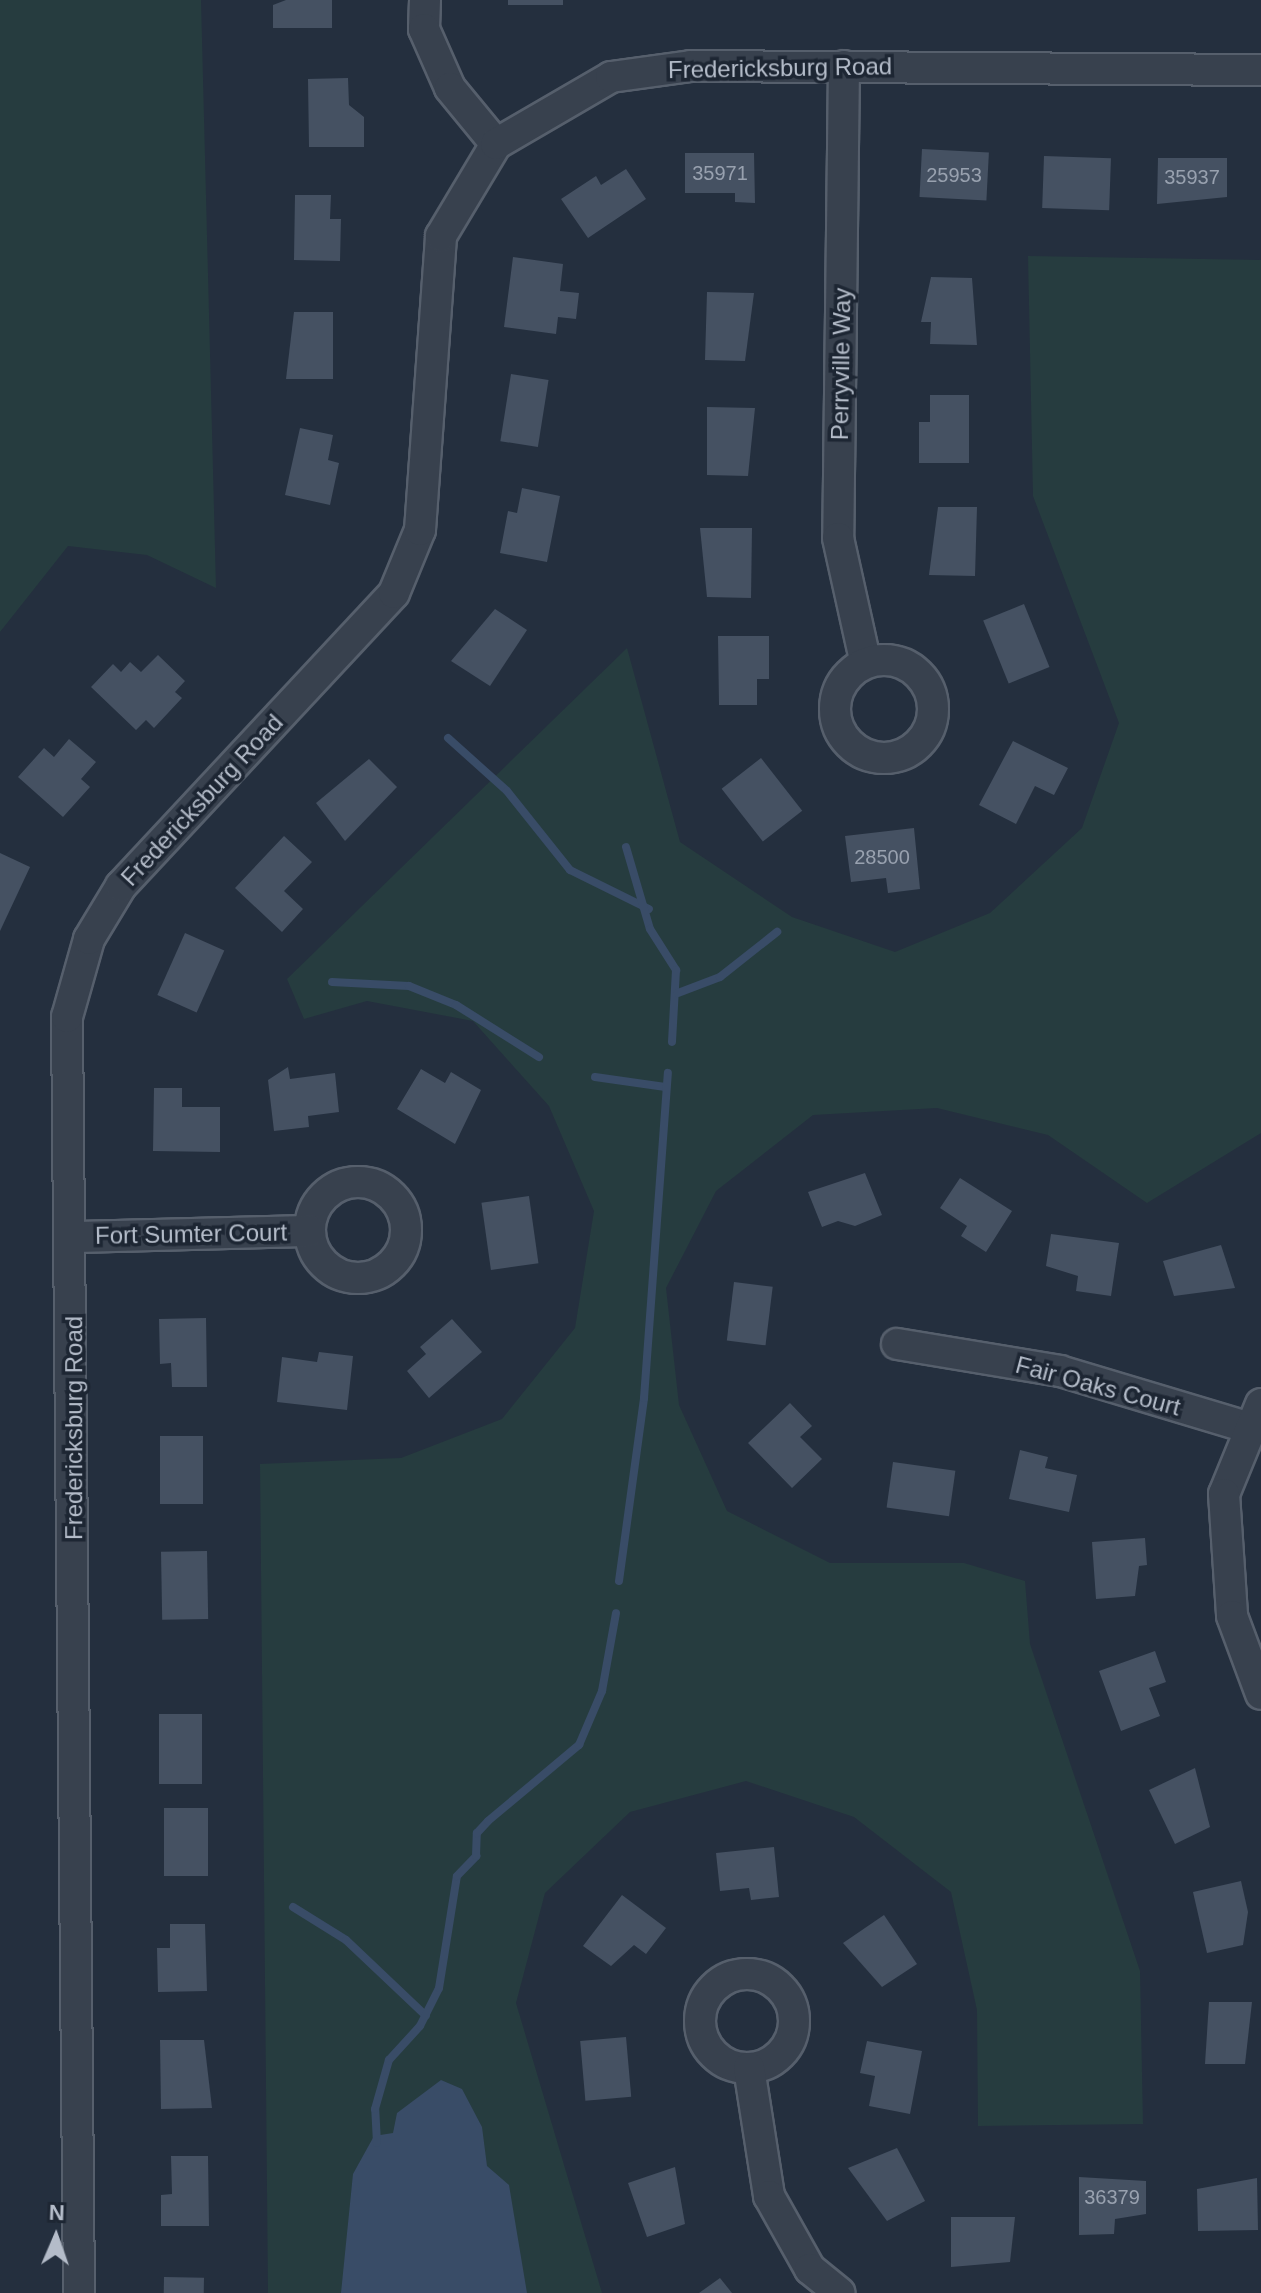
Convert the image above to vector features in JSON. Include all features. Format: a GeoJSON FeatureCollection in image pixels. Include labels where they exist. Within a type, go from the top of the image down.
{"type":"FeatureCollection","features":[{"type":"Feature","properties":{"kind":"street"},"geometry":{"type":"LineString","coordinates":[[425,0],[424,29],[450,88],[496,144]]}},
{"type":"Feature","properties":{"kind":"street","name":"Fredericksburg Road"},"geometry":{"type":"LineString","coordinates":[[79,2293],[73,1237],[67,1017],[89,939],[121,886],[394,593],[420,530],[441,236],[496,144],[611,77],[691,66],[1261,70]]}},
{"type":"Feature","properties":{"kind":"street","name":"Perryville Way"},"geometry":{"type":"LineString","coordinates":[[844,66],[838,538],[865,660]]}},
{"type":"Feature","properties":{"kind":"street","name":"Fort Sumter Court"},"geometry":{"type":"LineString","coordinates":[[73,1237],[310,1231]]}},
{"type":"Feature","properties":{"kind":"street","name":"Fair Oaks Court"},"geometry":{"type":"LineString","coordinates":[[897,1344],[1060,1371],[1256,1416]]}},
{"type":"Feature","properties":{"kind":"street"},"geometry":{"type":"LineString","coordinates":[[1256,1416],[1224,1494],[1232,1616],[1261,1694]]}},
{"type":"Feature","properties":{"kind":"street"},"geometry":{"type":"LineString","coordinates":[[749,2068],[769,2196],[810,2269],[840,2293]]}},
{"type":"Feature","properties":{"kind":"green space"},"geometry":{"type":"Polygon","coordinates":[[[0,0],[201,0],[216,588],[147,555],[68,546],[0,632],[0,0]]]}},
{"type":"Feature","properties":{"kind":"green space"},"geometry":{"type":"Polygon","coordinates":[[[1028,256],[1261,260],[1261,1133],[1147,1203],[1048,1135],[937,1108],[813,1115],[716,1191],[666,1288],[679,1405],[727,1511],[830,1563],[964,1563],[1025,1581],[1030,1644],[1140,1971],[1143,2124],[978,2126],[977,2010],[951,1892],[854,1817],[746,1781],[630,1812],[545,1893],[516,2003],[602,2293],[268,2293],[260,1464],[401,1458],[502,1419],[575,1328],[594,1211],[549,1106],[473,1021],[367,1001],[304,1019],[287,979],[627,648],[680,842],[792,917],[895,952],[990,913],[1082,828],[1119,723],[1033,496],[1028,256]]]}},
{"type":"Feature","properties":{"kind":"water"},"geometry":{"type":"Polygon","coordinates":[[[441,2080],[462,2089],[482,2127],[487,2166],[509,2185],[527,2293],[341,2293],[353,2174],[374,2136],[393,2133],[397,2113],[441,2080]]]}},
{"type":"Feature","properties":{"kind":"building"},"geometry":{"type":"Polygon","coordinates":[[[286,0],[332,0],[332,28],[273,28],[273,5],[286,0]]]}},
{"type":"Feature","properties":{"kind":"building"},"geometry":{"type":"Polygon","coordinates":[[[508,0],[563,0],[563,5],[508,5],[508,0]]]}},
{"type":"Feature","properties":{"kind":"building"},"geometry":{"type":"Polygon","coordinates":[[[348,78],[349,105],[364,117],[364,147],[309,147],[308,79],[348,78]]]}},
{"type":"Feature","properties":{"kind":"building"},"geometry":{"type":"Polygon","coordinates":[[[922,149],[989,153],[986,200],[919,197],[922,149]]]}},
{"type":"Feature","properties":{"kind":"building"},"geometry":{"type":"Polygon","coordinates":[[[685,153],[754,153],[755,203],[735,202],[735,193],[685,193],[685,153]]]}},
{"type":"Feature","properties":{"kind":"building"},"geometry":{"type":"Polygon","coordinates":[[[1044,156],[1111,158],[1109,210],[1042,208],[1044,156]]]}},
{"type":"Feature","properties":{"kind":"building"},"geometry":{"type":"Polygon","coordinates":[[[1158,158],[1227,158],[1227,197],[1157,204],[1158,158]]]}},
{"type":"Feature","properties":{"kind":"building"},"geometry":{"type":"Polygon","coordinates":[[[626,169],[646,199],[588,238],[561,199],[596,176],[601,185],[626,169]]]}},
{"type":"Feature","properties":{"kind":"building"},"geometry":{"type":"Polygon","coordinates":[[[295,195],[331,195],[330,219],[341,219],[340,261],[294,260],[295,195]]]}},
{"type":"Feature","properties":{"kind":"building"},"geometry":{"type":"Polygon","coordinates":[[[513,257],[563,264],[560,291],[579,293],[576,319],[558,317],[556,334],[504,327],[513,257]]]}},
{"type":"Feature","properties":{"kind":"building"},"geometry":{"type":"Polygon","coordinates":[[[931,277],[972,278],[977,345],[930,344],[931,322],[921,322],[931,277]]]}},
{"type":"Feature","properties":{"kind":"building"},"geometry":{"type":"Polygon","coordinates":[[[707,292],[754,293],[745,361],[705,360],[707,292]]]}},
{"type":"Feature","properties":{"kind":"building"},"geometry":{"type":"Polygon","coordinates":[[[294,312],[333,312],[333,379],[286,379],[294,312]]]}},
{"type":"Feature","properties":{"kind":"building"},"geometry":{"type":"Polygon","coordinates":[[[511,374],[549,380],[538,447],[500,441],[511,374]]]}},
{"type":"Feature","properties":{"kind":"building"},"geometry":{"type":"Polygon","coordinates":[[[930,395],[969,395],[969,463],[919,463],[919,422],[930,422],[930,395]]]}},
{"type":"Feature","properties":{"kind":"building"},"geometry":{"type":"Polygon","coordinates":[[[707,407],[755,408],[748,476],[707,475],[707,407]]]}},
{"type":"Feature","properties":{"kind":"building"},"geometry":{"type":"Polygon","coordinates":[[[300,428],[333,435],[328,460],[339,463],[330,505],[285,495],[300,428]]]}},
{"type":"Feature","properties":{"kind":"building"},"geometry":{"type":"Polygon","coordinates":[[[522,488],[560,496],[547,562],[500,553],[508,511],[517,513],[522,488]]]}},
{"type":"Feature","properties":{"kind":"building"},"geometry":{"type":"Polygon","coordinates":[[[938,507],[977,507],[975,576],[929,575],[938,507]]]}},
{"type":"Feature","properties":{"kind":"building"},"geometry":{"type":"Polygon","coordinates":[[[700,528],[752,528],[751,598],[707,597],[700,528]]]}},
{"type":"Feature","properties":{"kind":"building"},"geometry":{"type":"Polygon","coordinates":[[[1024,604],[1049,667],[1009,684],[983,620],[1024,604]]]}},
{"type":"Feature","properties":{"kind":"building"},"geometry":{"type":"Polygon","coordinates":[[[495,609],[527,630],[490,686],[451,661],[495,609]]]}},
{"type":"Feature","properties":{"kind":"building"},"geometry":{"type":"Polygon","coordinates":[[[718,636],[769,636],[769,679],[757,679],[757,705],[719,705],[718,636]]]}},
{"type":"Feature","properties":{"kind":"building"},"geometry":{"type":"Polygon","coordinates":[[[158,655],[185,681],[175,692],[182,698],[154,728],[146,720],[136,730],[91,687],[113,664],[121,672],[130,662],[141,672],[158,655]]]}},
{"type":"Feature","properties":{"kind":"building"},"geometry":{"type":"Polygon","coordinates":[[[69,739],[96,762],[81,779],[90,787],[63,817],[18,777],[44,748],[54,757],[69,739]]]}},
{"type":"Feature","properties":{"kind":"building"},"geometry":{"type":"Polygon","coordinates":[[[1013,741],[1068,768],[1054,795],[1035,786],[1016,824],[979,805],[1013,741]]]}},
{"type":"Feature","properties":{"kind":"building"},"geometry":{"type":"Polygon","coordinates":[[[761,758],[802,811],[763,842],[722,789],[761,758]]]}},
{"type":"Feature","properties":{"kind":"building"},"geometry":{"type":"Polygon","coordinates":[[[369,759],[397,787],[345,841],[316,803],[369,759]]]}},
{"type":"Feature","properties":{"kind":"building"},"geometry":{"type":"Polygon","coordinates":[[[914,828],[920,889],[888,893],[886,878],[851,882],[845,836],[914,828]]]}},
{"type":"Feature","properties":{"kind":"building"},"geometry":{"type":"Polygon","coordinates":[[[284,836],[312,862],[284,891],[303,909],[282,932],[235,888],[284,836]]]}},
{"type":"Feature","properties":{"kind":"building"},"geometry":{"type":"Polygon","coordinates":[[[0,853],[30,867],[0,931],[0,853]]]}},
{"type":"Feature","properties":{"kind":"building"},"geometry":{"type":"Polygon","coordinates":[[[185,933],[224,950],[197,1013],[157,995],[185,933]]]}},
{"type":"Feature","properties":{"kind":"building"},"geometry":{"type":"Polygon","coordinates":[[[288,1067],[290,1079],[335,1073],[339,1112],[308,1116],[309,1127],[274,1131],[268,1080],[288,1067]]]}},
{"type":"Feature","properties":{"kind":"building"},"geometry":{"type":"Polygon","coordinates":[[[421,1069],[445,1083],[451,1072],[481,1090],[455,1144],[397,1109],[421,1069]]]}},
{"type":"Feature","properties":{"kind":"building"},"geometry":{"type":"Polygon","coordinates":[[[154,1088],[182,1088],[182,1107],[220,1107],[220,1152],[153,1151],[154,1088]]]}},
{"type":"Feature","properties":{"kind":"building"},"geometry":{"type":"Polygon","coordinates":[[[865,1173],[882,1215],[855,1226],[838,1221],[822,1227],[808,1192],[865,1173]]]}},
{"type":"Feature","properties":{"kind":"building"},"geometry":{"type":"Polygon","coordinates":[[[960,1178],[1012,1211],[986,1252],[961,1236],[967,1226],[940,1208],[960,1178]]]}},
{"type":"Feature","properties":{"kind":"building"},"geometry":{"type":"Polygon","coordinates":[[[529,1196],[538,1263],[491,1270],[481,1203],[529,1196]]]}},
{"type":"Feature","properties":{"kind":"building"},"geometry":{"type":"Polygon","coordinates":[[[1051,1234],[1119,1243],[1111,1296],[1076,1291],[1078,1276],[1046,1266],[1051,1234]]]}},
{"type":"Feature","properties":{"kind":"building"},"geometry":{"type":"Polygon","coordinates":[[[1221,1245],[1235,1288],[1174,1296],[1163,1261],[1221,1245]]]}},
{"type":"Feature","properties":{"kind":"building"},"geometry":{"type":"Polygon","coordinates":[[[734,1282],[773,1287],[766,1345],[727,1341],[734,1282]]]}},
{"type":"Feature","properties":{"kind":"building"},"geometry":{"type":"Polygon","coordinates":[[[206,1318],[207,1387],[172,1387],[171,1363],[160,1364],[159,1319],[206,1318]]]}},
{"type":"Feature","properties":{"kind":"building"},"geometry":{"type":"Polygon","coordinates":[[[452,1319],[482,1352],[429,1398],[407,1371],[426,1354],[420,1347],[452,1319]]]}},
{"type":"Feature","properties":{"kind":"building"},"geometry":{"type":"Polygon","coordinates":[[[319,1352],[353,1356],[347,1410],[277,1402],[282,1357],[317,1362],[319,1352]]]}},
{"type":"Feature","properties":{"kind":"building"},"geometry":{"type":"Polygon","coordinates":[[[790,1403],[812,1426],[800,1437],[822,1459],[792,1488],[748,1443],[790,1403]]]}},
{"type":"Feature","properties":{"kind":"building"},"geometry":{"type":"Polygon","coordinates":[[[160,1436],[203,1436],[203,1504],[160,1504],[160,1436]]]}},
{"type":"Feature","properties":{"kind":"building"},"geometry":{"type":"Polygon","coordinates":[[[1020,1450],[1048,1457],[1045,1468],[1077,1475],[1069,1512],[1009,1499],[1020,1450]]]}},
{"type":"Feature","properties":{"kind":"building"},"geometry":{"type":"Polygon","coordinates":[[[893,1462],[955,1471],[949,1516],[887,1508],[893,1462]]]}},
{"type":"Feature","properties":{"kind":"building"},"geometry":{"type":"Polygon","coordinates":[[[1145,1538],[1147,1565],[1139,1566],[1135,1596],[1096,1599],[1092,1542],[1145,1538]]]}},
{"type":"Feature","properties":{"kind":"building"},"geometry":{"type":"Polygon","coordinates":[[[207,1551],[208,1619],[162,1620],[161,1552],[207,1551]]]}},
{"type":"Feature","properties":{"kind":"building"},"geometry":{"type":"Polygon","coordinates":[[[1155,1651],[1166,1682],[1149,1688],[1160,1716],[1121,1731],[1099,1671],[1155,1651]]]}},
{"type":"Feature","properties":{"kind":"building"},"geometry":{"type":"Polygon","coordinates":[[[159,1714],[202,1714],[202,1784],[159,1784],[159,1714]]]}},
{"type":"Feature","properties":{"kind":"building"},"geometry":{"type":"Polygon","coordinates":[[[1195,1768],[1210,1827],[1175,1844],[1149,1790],[1195,1768]]]}},
{"type":"Feature","properties":{"kind":"building"},"geometry":{"type":"Polygon","coordinates":[[[164,1808],[208,1808],[208,1876],[164,1876],[164,1808]]]}},
{"type":"Feature","properties":{"kind":"building"},"geometry":{"type":"Polygon","coordinates":[[[774,1847],[779,1897],[751,1900],[749,1888],[720,1891],[716,1853],[774,1847]]]}},
{"type":"Feature","properties":{"kind":"building"},"geometry":{"type":"Polygon","coordinates":[[[1241,1881],[1248,1912],[1243,1945],[1207,1953],[1193,1892],[1241,1881]]]}},
{"type":"Feature","properties":{"kind":"building"},"geometry":{"type":"Polygon","coordinates":[[[622,1895],[666,1928],[646,1954],[634,1945],[611,1966],[583,1946],[622,1895]]]}},
{"type":"Feature","properties":{"kind":"building"},"geometry":{"type":"Polygon","coordinates":[[[884,1915],[917,1964],[882,1987],[843,1943],[884,1915]]]}},
{"type":"Feature","properties":{"kind":"building"},"geometry":{"type":"Polygon","coordinates":[[[170,1924],[205,1924],[207,1991],[158,1992],[157,1948],[170,1948],[170,1924]]]}},
{"type":"Feature","properties":{"kind":"building"},"geometry":{"type":"Polygon","coordinates":[[[1209,2002],[1252,2002],[1245,2064],[1205,2064],[1209,2002]]]}},
{"type":"Feature","properties":{"kind":"building"},"geometry":{"type":"Polygon","coordinates":[[[626,2037],[631,2097],[585,2101],[580,2041],[626,2037]]]}},
{"type":"Feature","properties":{"kind":"building"},"geometry":{"type":"Polygon","coordinates":[[[160,2040],[204,2040],[212,2108],[161,2109],[160,2040]]]}},
{"type":"Feature","properties":{"kind":"building"},"geometry":{"type":"Polygon","coordinates":[[[867,2041],[922,2051],[910,2114],[869,2106],[875,2076],[860,2073],[867,2041]]]}},
{"type":"Feature","properties":{"kind":"building"},"geometry":{"type":"Polygon","coordinates":[[[897,2148],[925,2201],[887,2221],[848,2168],[897,2148]]]}},
{"type":"Feature","properties":{"kind":"building"},"geometry":{"type":"Polygon","coordinates":[[[171,2156],[208,2156],[209,2226],[161,2226],[161,2195],[172,2194],[171,2156]]]}},
{"type":"Feature","properties":{"kind":"building"},"geometry":{"type":"Polygon","coordinates":[[[675,2167],[685,2224],[647,2237],[628,2183],[675,2167]]]}},
{"type":"Feature","properties":{"kind":"building"},"geometry":{"type":"Polygon","coordinates":[[[1079,2177],[1146,2181],[1146,2214],[1115,2219],[1114,2234],[1079,2235],[1079,2177]]]}},
{"type":"Feature","properties":{"kind":"building"},"geometry":{"type":"Polygon","coordinates":[[[1257,2178],[1258,2230],[1198,2231],[1197,2189],[1257,2178]]]}},
{"type":"Feature","properties":{"kind":"building"},"geometry":{"type":"Polygon","coordinates":[[[951,2217],[1015,2217],[1010,2262],[951,2267],[951,2217]]]}},
{"type":"Feature","properties":{"kind":"building"},"geometry":{"type":"Polygon","coordinates":[[[164,2277],[204,2278],[204,2293],[164,2293],[164,2277]]]}},
{"type":"Feature","properties":{"kind":"building"},"geometry":{"type":"Polygon","coordinates":[[[720,2278],[732,2293],[699,2293],[720,2278]]]}},
{"type":"Feature","properties":{"kind":"waterway"},"geometry":{"type":"LineString","coordinates":[[448,738],[507,791],[570,870],[649,909]]}},
{"type":"Feature","properties":{"kind":"waterway"},"geometry":{"type":"LineString","coordinates":[[626,847],[650,929],[676,970],[672,1042]]}},
{"type":"Feature","properties":{"kind":"waterway"},"geometry":{"type":"LineString","coordinates":[[678,993],[720,977],[777,932]]}},
{"type":"Feature","properties":{"kind":"waterway"},"geometry":{"type":"LineString","coordinates":[[332,982],[409,986],[456,1005],[539,1057]]}},
{"type":"Feature","properties":{"kind":"waterway"},"geometry":{"type":"LineString","coordinates":[[619,1581],[644,1398],[668,1073]]}},
{"type":"Feature","properties":{"kind":"waterway"},"geometry":{"type":"LineString","coordinates":[[595,1077],[665,1087]]}},
{"type":"Feature","properties":{"kind":"waterway"},"geometry":{"type":"LineString","coordinates":[[377,2143],[375,2109],[389,2060],[420,2026],[439,1988],[457,1876],[476,1856],[477,1833],[488,1821],[579,1745],[602,1691],[616,1613]]}},
{"type":"Feature","properties":{"kind":"waterway"},"geometry":{"type":"LineString","coordinates":[[293,1907],[346,1940],[426,2016]]}}]}
